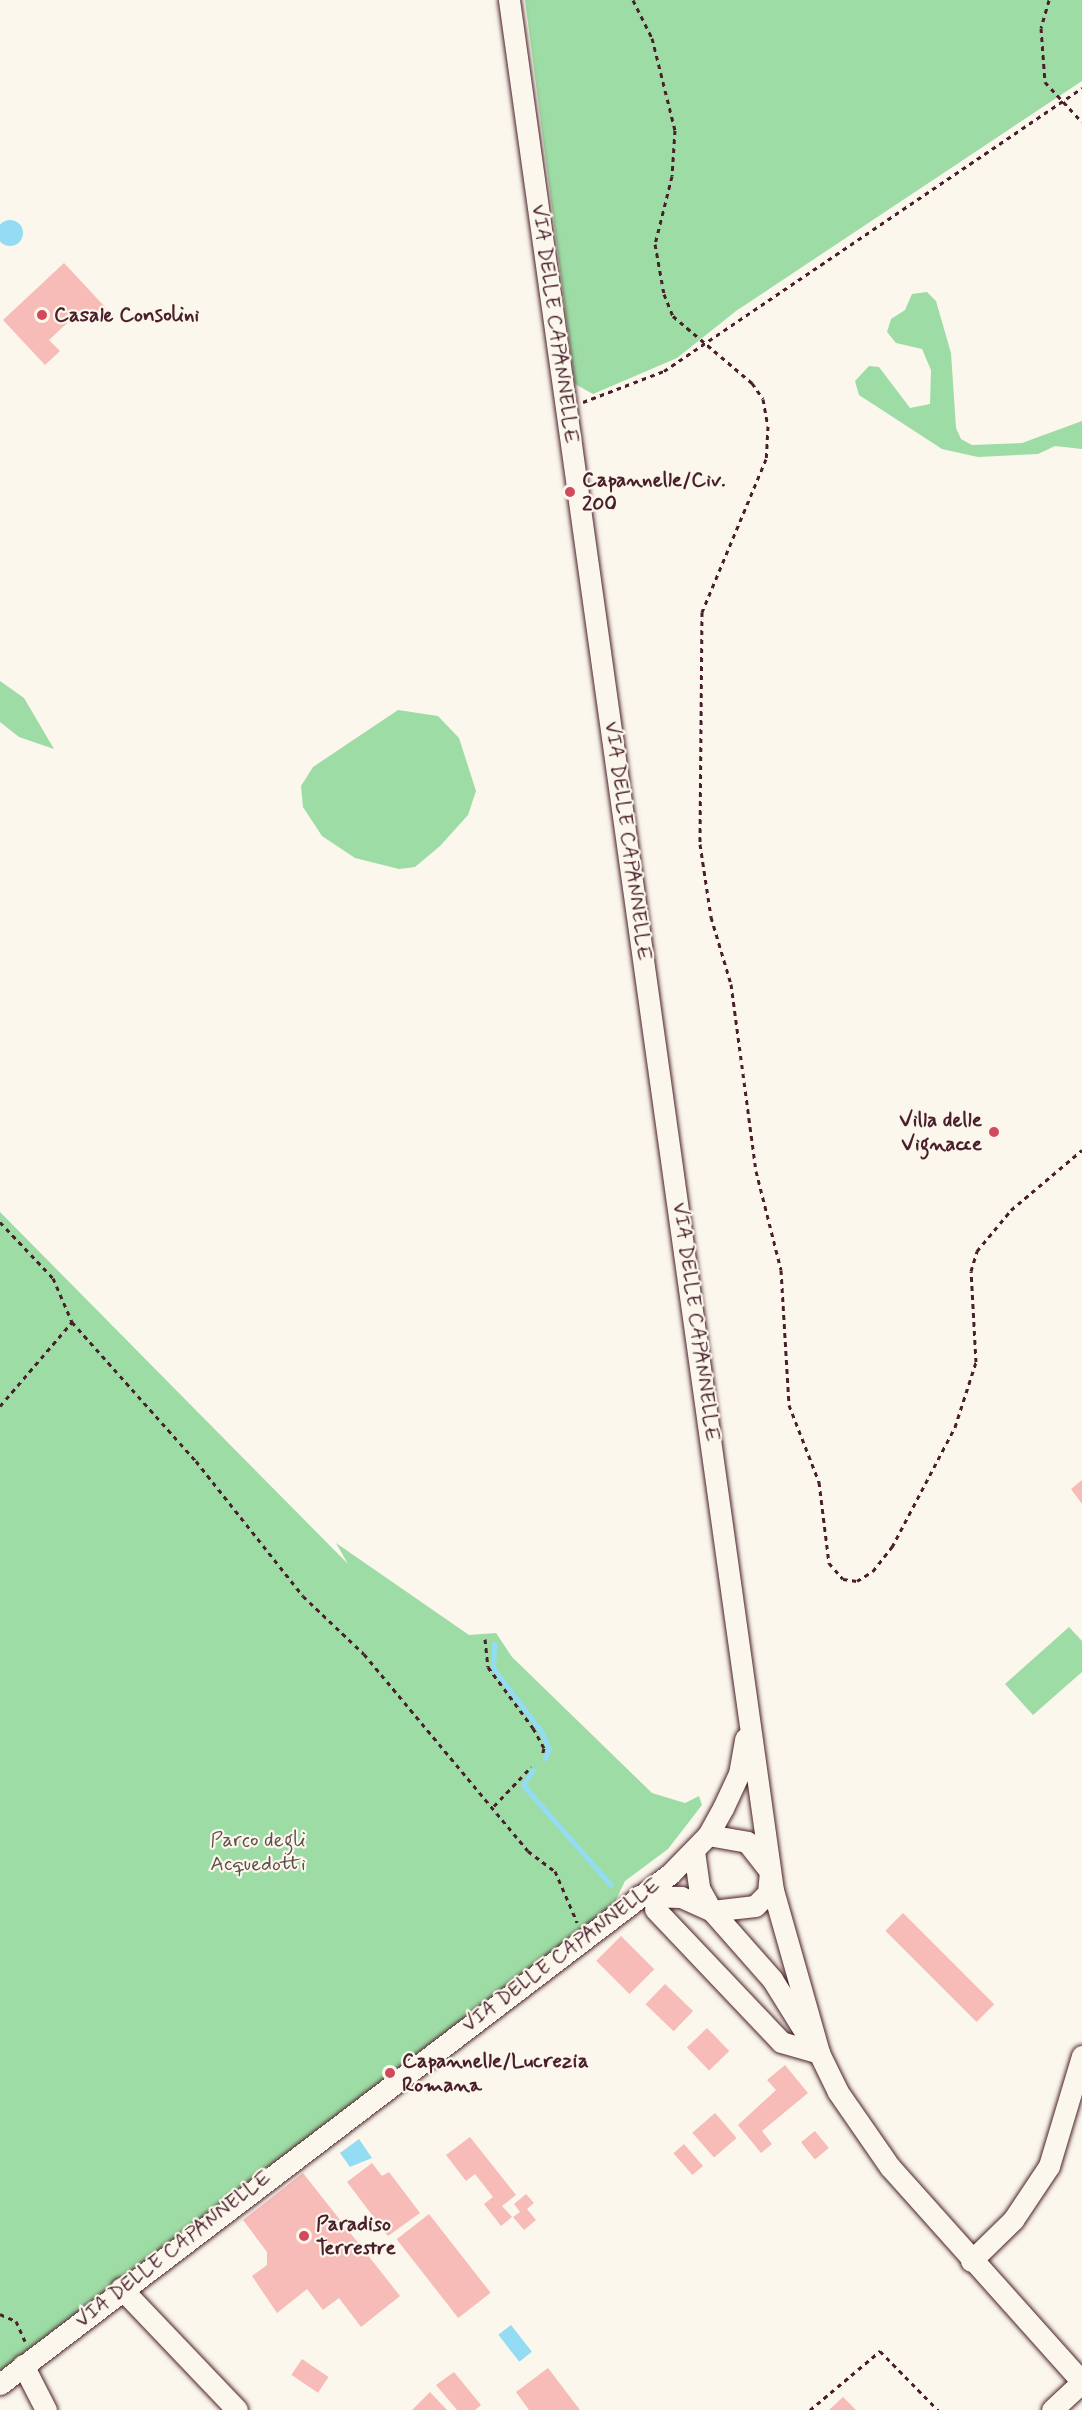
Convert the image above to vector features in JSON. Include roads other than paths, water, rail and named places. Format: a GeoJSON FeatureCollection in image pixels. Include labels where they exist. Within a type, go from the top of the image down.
{"type":"FeatureCollection","features":[{"type":"Feature","properties":{"kind":"street","name":"VIA DELLE CAPANNELLE"},"geometry":{"type":"LineString","coordinates":[[509,0],[748,1682],[770,1871]]}},
{"type":"Feature","properties":{"kind":"street","name":"VIA DELLE CAPANNELLE"},"geometry":{"type":"LineString","coordinates":[[0,2384],[121,2288],[639,1896],[701,1843],[739,1774],[748,1682]]}},
{"type":"Feature","properties":{"kind":"street"},"geometry":{"type":"LineString","coordinates":[[819,2053],[770,1871],[747,1842],[701,1843],[699,1888],[712,1911],[772,1979],[819,2053],[866,2136],[971,2261],[1082,2382],[1052,2410]]}},
{"type":"Feature","properties":{"kind":"street"},"geometry":{"type":"LineString","coordinates":[[639,1896],[681,1897],[712,1911],[755,1906],[768,1893],[770,1871]]}},
{"type":"Feature","properties":{"kind":"street"},"geometry":{"type":"LineString","coordinates":[[655,1910],[780,2042],[819,2053]]}},
{"type":"Feature","properties":{"kind":"street"},"geometry":{"type":"LineString","coordinates":[[971,2261],[1013,2220],[1049,2166],[1082,2056]]}},
{"type":"Feature","properties":{"kind":"street"},"geometry":{"type":"LineString","coordinates":[[121,2288],[237,2410]]}},
{"type":"Feature","properties":{"kind":"street"},"geometry":{"type":"LineString","coordinates":[[23,2365],[46,2410]]}},
{"type":"Feature","properties":{"kind":"water"},"geometry":{"type":"Polygon","coordinates":[[[10,220],[19,224],[23,233],[19,242],[10,246],[1,242],[-3,233],[1,224],[10,220]]]}},
{"type":"Feature","properties":{"kind":"water"},"geometry":{"type":"Polygon","coordinates":[[[359,2139],[372,2158],[350,2167],[340,2153],[359,2139]]]}},
{"type":"Feature","properties":{"kind":"water"},"geometry":{"type":"Polygon","coordinates":[[[511,2325],[532,2352],[519,2362],[498,2335],[511,2325]]]}},
{"type":"Feature","properties":{"kind":"waterway"},"geometry":{"type":"LineString","coordinates":[[494,1644],[493,1668],[541,1731],[549,1749],[545,1758]]}},
{"type":"Feature","properties":{"kind":"waterway"},"geometry":{"type":"LineString","coordinates":[[533,1770],[523,1785],[611,1885]]}},
{"type":"Feature","properties":{"kind":"place","name":"Casale Consolini"},"geometry":{"type":"Point","coordinates":[42,315]}},
{"type":"Feature","properties":{"kind":"place","name":"Capannelle/Civ. 200"},"geometry":{"type":"Point","coordinates":[570,492]}},
{"type":"Feature","properties":{"kind":"place","name":"Villa delle Vignacce"},"geometry":{"type":"Point","coordinates":[994,1132]}},
{"type":"Feature","properties":{"kind":"place","name":"Capannelle/Lucrezia Romana"},"geometry":{"type":"Point","coordinates":[390,2073]}},
{"type":"Feature","properties":{"kind":"place","name":"Paradiso Terrestre"},"geometry":{"type":"Point","coordinates":[304,2236]}},
{"type":"Feature","properties":{"kind":"park label","name":"Parco degli Acquedotti"},"geometry":{"type":"Point","coordinates":[258,1852]}}]}
